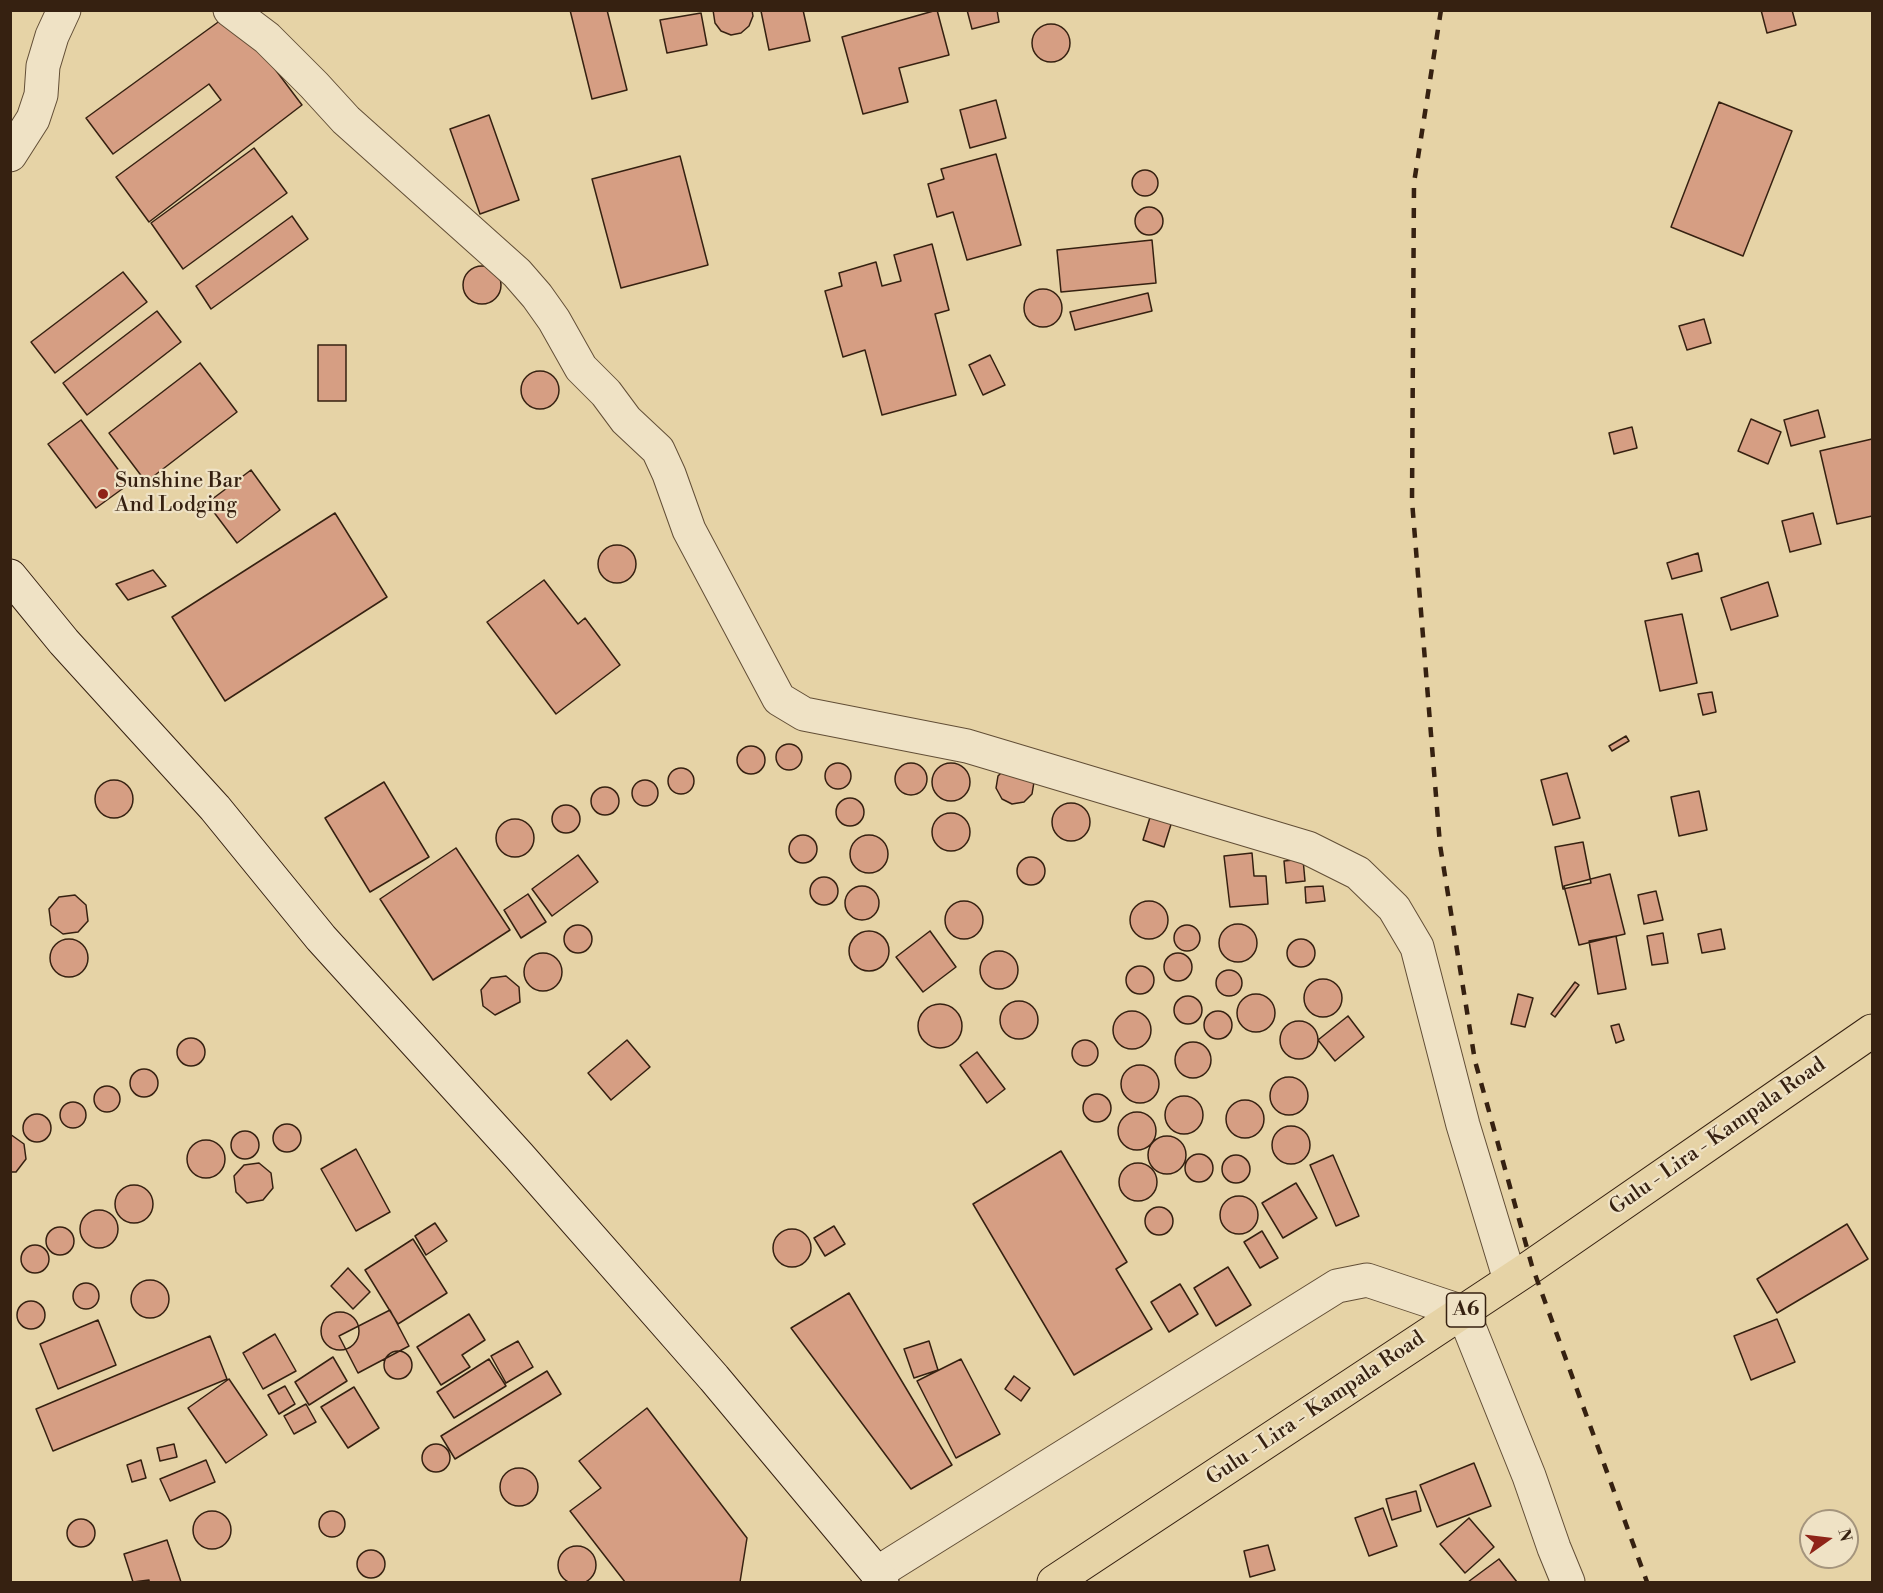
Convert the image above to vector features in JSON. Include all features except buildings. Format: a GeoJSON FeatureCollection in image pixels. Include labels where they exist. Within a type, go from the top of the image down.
{"type":"FeatureCollection","features":[{"type":"Feature","properties":{"kind":"main road","name":"Gulu - Lira - Kampala Road"},"geometry":{"type":"LineString","coordinates":[[1054,1582],[1463,1312],[1872,1031]]}},
{"type":"Feature","properties":{"kind":"street"},"geometry":{"type":"LineString","coordinates":[[10,155],[33,119],[41,95],[43,66],[52,36],[64,10]]}},
{"type":"Feature","properties":{"kind":"street"},"geometry":{"type":"LineString","coordinates":[[230,10],[267,38],[346,120],[517,273],[537,296],[554,320],[581,368],[606,393],[626,420],[658,450],[689,530],[779,699],[804,714],[967,746],[1308,848],[1358,873],[1394,908],[1417,947],[1464,1125],[1510,1280]]}},
{"type":"Feature","properties":{"kind":"street"},"geometry":{"type":"LineString","coordinates":[[10,576],[64,642],[215,808],[321,938],[519,1156],[714,1378],[879,1577],[1337,1286],[1367,1280],[1463,1312],[1529,1476],[1568,1582]]}},
{"type":"Feature","properties":{"kind":"railway"},"geometry":{"type":"LineString","coordinates":[[1441,10],[1414,183],[1412,501],[1440,845],[1475,1061],[1532,1266],[1647,1582]]}},
{"type":"Feature","properties":{"kind":"place","name":"Sunshine Bar And Lodging"},"geometry":{"type":"Point","coordinates":[103,494]}}]}
